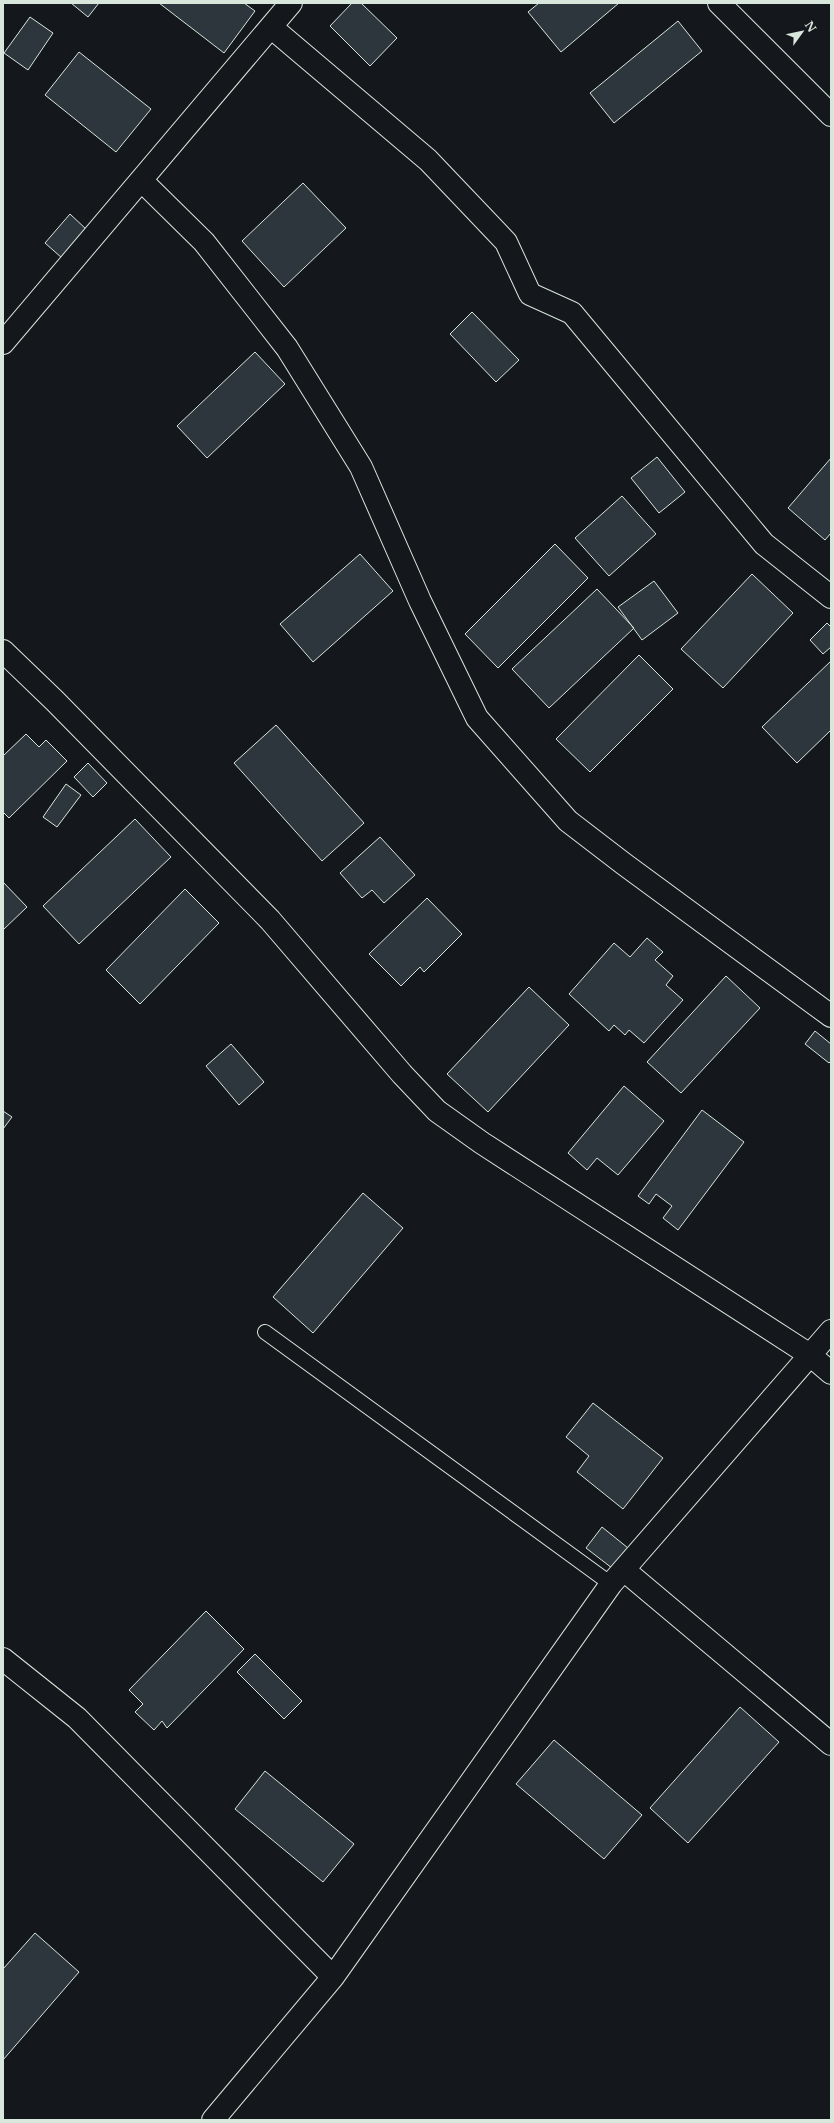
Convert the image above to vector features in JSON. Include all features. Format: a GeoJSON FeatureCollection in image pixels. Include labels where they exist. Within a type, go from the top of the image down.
{"type":"FeatureCollection","features":[{"type":"Feature","properties":{"kind":"street"},"geometry":{"type":"LineString","coordinates":[[3,343],[291,3]]}},
{"type":"Feature","properties":{"kind":"street"},"geometry":{"type":"LineString","coordinates":[[719,3],[831,115]]}},
{"type":"Feature","properties":{"kind":"street"},"geometry":{"type":"LineString","coordinates":[[271,27],[428,160],[506,242],[530,294],[572,312],[764,544],[831,598]]}},
{"type":"Feature","properties":{"kind":"street"},"geometry":{"type":"LineString","coordinates":[[141,180],[204,242],[287,348],[361,467],[420,601],[476,718],[568,821],[831,1016]]}},
{"type":"Feature","properties":{"kind":"street"},"geometry":{"type":"LineString","coordinates":[[3,650],[56,700],[270,920],[402,1074],[437,1111],[482,1143],[810,1355],[831,1373]]}},
{"type":"Feature","properties":{"kind":"street"},"geometry":{"type":"LineString","coordinates":[[213,2120],[333,1977],[618,1577],[831,1331]]}},
{"type":"Feature","properties":{"kind":"street"},"geometry":{"type":"LineString","coordinates":[[618,1577],[831,1744]]}},
{"type":"Feature","properties":{"kind":"street"},"geometry":{"type":"LineString","coordinates":[[3,1659],[77,1718],[333,1977]]}},
{"type":"Feature","properties":{"kind":"lane"},"geometry":{"type":"LineString","coordinates":[[265,1332],[618,1577]]}},
{"type":"Feature","properties":{"kind":"building"},"geometry":{"type":"Polygon","coordinates":[[[71,3],[99,3],[88,17],[71,3]]]}},
{"type":"Feature","properties":{"kind":"building"},"geometry":{"type":"Polygon","coordinates":[[[159,3],[244,3],[255,11],[224,53],[159,3]]]}},
{"type":"Feature","properties":{"kind":"building"},"geometry":{"type":"Polygon","coordinates":[[[352,3],[361,3],[397,38],[370,66],[330,26],[352,3]]]}},
{"type":"Feature","properties":{"kind":"building"},"geometry":{"type":"Polygon","coordinates":[[[539,3],[619,3],[561,52],[528,12],[539,3]]]}},
{"type":"Feature","properties":{"kind":"building"},"geometry":{"type":"Polygon","coordinates":[[[30,17],[53,33],[28,70],[4,53],[30,17]]]}},
{"type":"Feature","properties":{"kind":"building"},"geometry":{"type":"Polygon","coordinates":[[[678,21],[702,51],[614,123],[590,93],[678,21]]]}},
{"type":"Feature","properties":{"kind":"building"},"geometry":{"type":"Polygon","coordinates":[[[79,52],[151,109],[116,152],[45,95],[79,52]]]}},
{"type":"Feature","properties":{"kind":"building"},"geometry":{"type":"Polygon","coordinates":[[[303,183],[346,228],[284,287],[242,241],[303,183]]]}},
{"type":"Feature","properties":{"kind":"building"},"geometry":{"type":"Polygon","coordinates":[[[70,214],[87,230],[62,258],[45,243],[70,214]]]}},
{"type":"Feature","properties":{"kind":"building"},"geometry":{"type":"Polygon","coordinates":[[[472,312],[519,360],[496,382],[450,334],[472,312]]]}},
{"type":"Feature","properties":{"kind":"building"},"geometry":{"type":"Polygon","coordinates":[[[255,352],[285,384],[207,458],[177,426],[255,352]]]}},
{"type":"Feature","properties":{"kind":"building"},"geometry":{"type":"Polygon","coordinates":[[[657,457],[685,492],[659,513],[631,478],[657,457]]]}},
{"type":"Feature","properties":{"kind":"building"},"geometry":{"type":"Polygon","coordinates":[[[831,458],[831,533],[825,540],[788,508],[831,458]]]}},
{"type":"Feature","properties":{"kind":"building"},"geometry":{"type":"Polygon","coordinates":[[[622,496],[656,534],[609,576],[575,538],[622,496]]]}},
{"type":"Feature","properties":{"kind":"building"},"geometry":{"type":"Polygon","coordinates":[[[555,544],[588,578],[498,668],[465,634],[555,544]]]}},
{"type":"Feature","properties":{"kind":"building"},"geometry":{"type":"Polygon","coordinates":[[[360,554],[393,591],[313,662],[280,624],[360,554]]]}},
{"type":"Feature","properties":{"kind":"building"},"geometry":{"type":"Polygon","coordinates":[[[752,574],[793,613],[723,688],[681,649],[752,574]]]}},
{"type":"Feature","properties":{"kind":"building"},"geometry":{"type":"Polygon","coordinates":[[[654,581],[678,613],[642,640],[618,607],[654,581]]]}},
{"type":"Feature","properties":{"kind":"building"},"geometry":{"type":"Polygon","coordinates":[[[597,589],[634,628],[549,708],[512,669],[597,589]]]}},
{"type":"Feature","properties":{"kind":"building"},"geometry":{"type":"Polygon","coordinates":[[[827,623],[831,627],[831,647],[823,654],[810,640],[827,623]]]}},
{"type":"Feature","properties":{"kind":"building"},"geometry":{"type":"Polygon","coordinates":[[[639,655],[673,689],[590,772],[556,739],[639,655]]]}},
{"type":"Feature","properties":{"kind":"building"},"geometry":{"type":"Polygon","coordinates":[[[831,661],[831,730],[797,763],[762,727],[831,661]]]}},
{"type":"Feature","properties":{"kind":"building"},"geometry":{"type":"Polygon","coordinates":[[[276,725],[364,823],[322,861],[234,763],[276,725]]]}},
{"type":"Feature","properties":{"kind":"building"},"geometry":{"type":"Polygon","coordinates":[[[26,734],[39,747],[46,740],[67,761],[9,818],[3,812],[3,756],[26,734]]]}},
{"type":"Feature","properties":{"kind":"building"},"geometry":{"type":"Polygon","coordinates":[[[88,763],[107,783],[93,797],[74,777],[88,763]]]}},
{"type":"Feature","properties":{"kind":"building"},"geometry":{"type":"Polygon","coordinates":[[[66,784],[81,795],[57,827],[43,817],[66,784]]]}},
{"type":"Feature","properties":{"kind":"building"},"geometry":{"type":"Polygon","coordinates":[[[135,819],[171,857],[79,944],[43,906],[135,819]]]}},
{"type":"Feature","properties":{"kind":"building"},"geometry":{"type":"Polygon","coordinates":[[[380,837],[415,875],[384,903],[372,890],[362,898],[340,873],[380,837]]]}},
{"type":"Feature","properties":{"kind":"building"},"geometry":{"type":"Polygon","coordinates":[[[3,882],[27,907],[3,930],[3,882]]]}},
{"type":"Feature","properties":{"kind":"building"},"geometry":{"type":"Polygon","coordinates":[[[185,889],[219,923],[140,1004],[106,970],[185,889]]]}},
{"type":"Feature","properties":{"kind":"building"},"geometry":{"type":"Polygon","coordinates":[[[427,898],[462,934],[424,972],[420,967],[401,986],[369,954],[427,898]]]}},
{"type":"Feature","properties":{"kind":"building"},"geometry":{"type":"Polygon","coordinates":[[[647,938],[663,952],[655,960],[673,976],[666,985],[683,1000],[644,1043],[629,1030],[625,1035],[614,1025],[609,1031],[569,994],[614,943],[630,957],[647,938]]]}},
{"type":"Feature","properties":{"kind":"building"},"geometry":{"type":"Polygon","coordinates":[[[726,976],[760,1008],[681,1093],[647,1062],[726,976]]]}},
{"type":"Feature","properties":{"kind":"building"},"geometry":{"type":"Polygon","coordinates":[[[529,987],[569,1025],[488,1112],[447,1074],[529,987]]]}},
{"type":"Feature","properties":{"kind":"building"},"geometry":{"type":"Polygon","coordinates":[[[815,1031],[831,1044],[831,1061],[829,1063],[805,1044],[815,1031]]]}},
{"type":"Feature","properties":{"kind":"building"},"geometry":{"type":"Polygon","coordinates":[[[231,1044],[264,1082],[239,1105],[206,1066],[231,1044]]]}},
{"type":"Feature","properties":{"kind":"building"},"geometry":{"type":"Polygon","coordinates":[[[624,1086],[664,1121],[618,1175],[597,1158],[587,1170],[568,1153],[624,1086]]]}},
{"type":"Feature","properties":{"kind":"building"},"geometry":{"type":"Polygon","coordinates":[[[702,1110],[744,1142],[678,1230],[663,1218],[672,1206],[656,1194],[649,1204],[638,1196],[702,1110]]]}},
{"type":"Feature","properties":{"kind":"building"},"geometry":{"type":"Polygon","coordinates":[[[3,1111],[12,1117],[3,1129],[3,1111]]]}},
{"type":"Feature","properties":{"kind":"building"},"geometry":{"type":"Polygon","coordinates":[[[363,1193],[403,1228],[313,1333],[273,1297],[363,1193]]]}},
{"type":"Feature","properties":{"kind":"building"},"geometry":{"type":"Polygon","coordinates":[[[593,1403],[663,1458],[623,1509],[577,1472],[589,1456],[566,1437],[593,1403]]]}},
{"type":"Feature","properties":{"kind":"building"},"geometry":{"type":"Polygon","coordinates":[[[602,1527],[628,1548],[612,1568],[586,1548],[602,1527]]]}},
{"type":"Feature","properties":{"kind":"building"},"geometry":{"type":"Polygon","coordinates":[[[206,1611],[244,1649],[167,1728],[162,1721],[154,1730],[135,1712],[143,1704],[129,1690],[206,1611]]]}},
{"type":"Feature","properties":{"kind":"building"},"geometry":{"type":"Polygon","coordinates":[[[255,1654],[302,1701],[284,1719],[237,1672],[255,1654]]]}},
{"type":"Feature","properties":{"kind":"building"},"geometry":{"type":"Polygon","coordinates":[[[740,1707],[779,1742],[688,1843],[650,1808],[740,1707]]]}},
{"type":"Feature","properties":{"kind":"building"},"geometry":{"type":"Polygon","coordinates":[[[554,1740],[642,1815],[604,1859],[516,1784],[554,1740]]]}},
{"type":"Feature","properties":{"kind":"building"},"geometry":{"type":"Polygon","coordinates":[[[265,1771],[354,1844],[323,1882],[235,1809],[265,1771]]]}},
{"type":"Feature","properties":{"kind":"building"},"geometry":{"type":"Polygon","coordinates":[[[35,1933],[79,1972],[3,2060],[3,1969],[35,1933]]]}}]}
